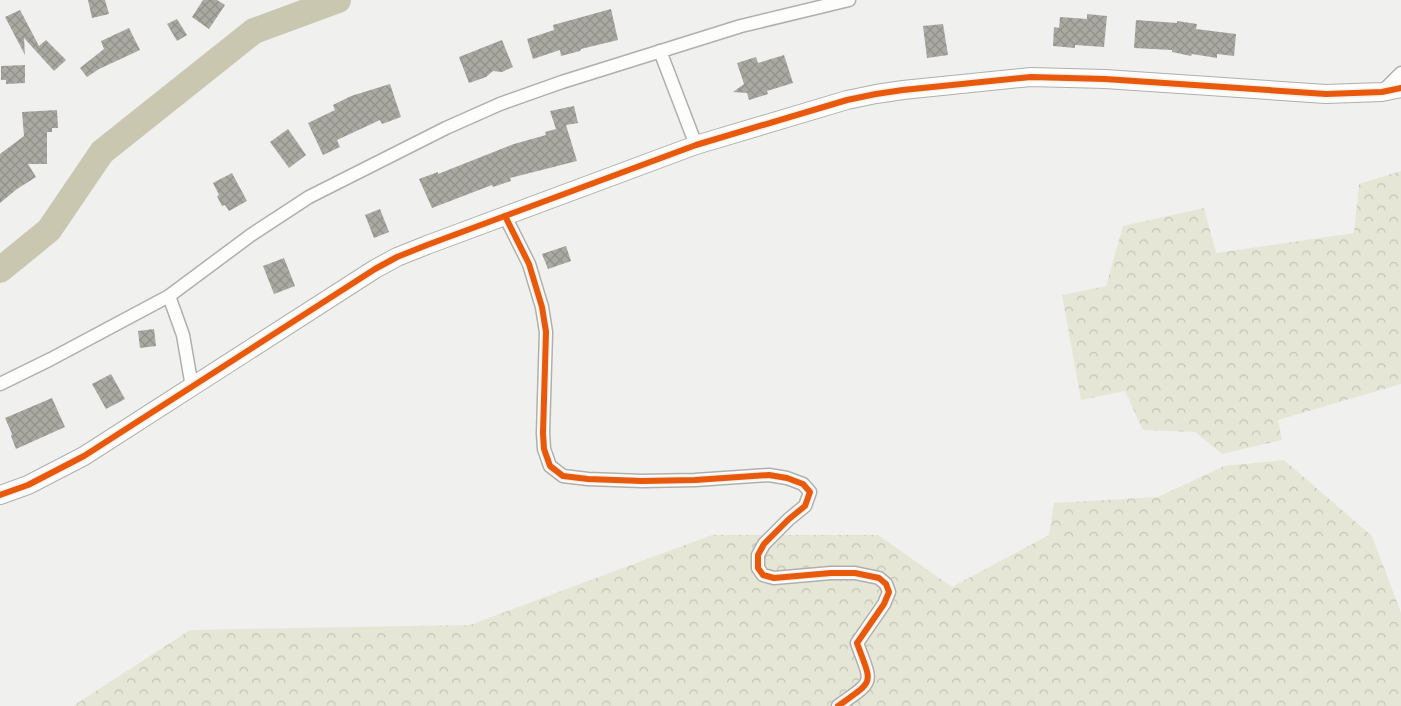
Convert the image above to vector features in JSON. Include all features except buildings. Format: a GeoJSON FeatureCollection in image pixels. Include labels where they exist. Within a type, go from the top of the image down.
{"type":"FeatureCollection","features":[{"type":"Feature","properties":{"kind":"street"},"geometry":{"type":"LineString","coordinates":[[0,384],[51,360],[169,296],[250,235],[309,197],[438,132],[500,104],[537,90],[741,26],[849,0]]}},
{"type":"Feature","properties":{"kind":"street"},"geometry":{"type":"LineString","coordinates":[[660,51],[696,145]]}},
{"type":"Feature","properties":{"kind":"street"},"geometry":{"type":"LineString","coordinates":[[1382,92],[1401,73]]}},
{"type":"Feature","properties":{"kind":"street"},"geometry":{"type":"LineString","coordinates":[[0,496],[28,485],[84,456],[382,265],[427,245],[696,145],[847,100],[903,90],[1031,77],[1105,78],[1326,94],[1382,92],[1401,88]]}},
{"type":"Feature","properties":{"kind":"street"},"geometry":{"type":"LineString","coordinates":[[505,216],[529,264],[542,307],[546,332],[543,433],[544,450],[550,466],[563,476],[588,479],[695,480],[769,475],[787,478],[803,484],[810,492],[805,506],[764,544],[758,555],[758,568],[763,575],[774,578],[855,573],[879,578],[886,584],[888,592],[884,604],[857,643],[867,666],[869,677],[865,687],[838,706]]}},
{"type":"Feature","properties":{"kind":"street"},"geometry":{"type":"LineString","coordinates":[[169,296],[178,316],[183,335],[192,387]]}},
{"type":"Feature","properties":{"kind":"green space"},"geometry":{"type":"Polygon","coordinates":[[[1401,171],[1401,384],[1278,420],[1282,440],[1222,454],[1195,432],[1143,430],[1125,391],[1081,400],[1062,295],[1106,286],[1123,226],[1204,208],[1216,253],[1354,233],[1359,184],[1401,171]]]}},
{"type":"Feature","properties":{"kind":"green space"},"geometry":{"type":"Polygon","coordinates":[[[1284,460],[1372,536],[1401,613],[1401,706],[73,706],[190,630],[470,625],[712,535],[878,535],[952,587],[1049,535],[1054,503],[1158,497],[1224,466],[1284,460]]]}},
{"type":"Feature","properties":{"kind":"waterway"},"geometry":{"type":"LineString","coordinates":[[0,270],[49,230],[102,152],[254,31],[338,0]]}},
{"type":"Feature","properties":{"kind":"cycle path"},"geometry":{"type":"LineString","coordinates":[[0,495],[28,485],[84,456],[375,269],[397,257],[696,145],[847,100],[903,90],[1031,77],[1105,79],[1326,94],[1382,92],[1401,88]]}},
{"type":"Feature","properties":{"kind":"cycle path"},"geometry":{"type":"LineString","coordinates":[[505,216],[529,264],[542,307],[546,332],[543,433],[544,449],[550,466],[563,476],[588,479],[695,480],[769,475],[787,478],[803,484],[810,492],[805,506],[764,544],[758,555],[758,568],[763,575],[774,578],[855,573],[879,578],[886,584],[889,592],[884,604],[857,643],[868,674],[867,680],[859,691],[838,706]]}}]}
